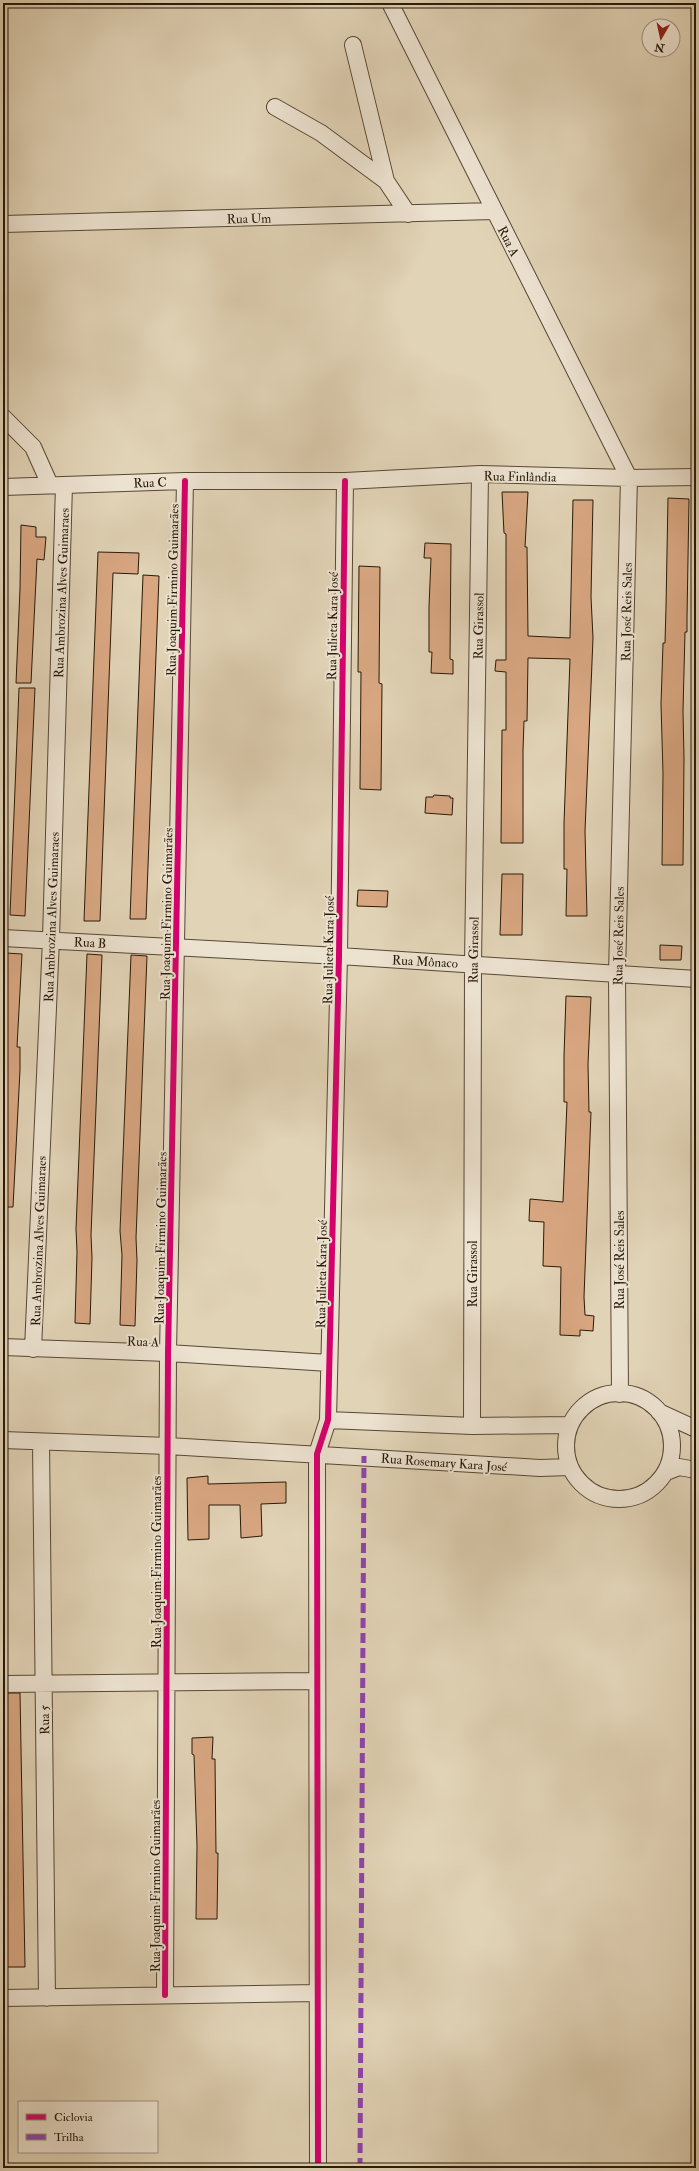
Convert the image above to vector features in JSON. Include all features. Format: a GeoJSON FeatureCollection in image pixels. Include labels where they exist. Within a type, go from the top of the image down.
{"type":"FeatureCollection","features":[{"type":"Feature","properties":{"kind":"street","name":"Rua A"},"geometry":{"type":"LineString","coordinates":[[390,3],[629,478]]}},
{"type":"Feature","properties":{"kind":"street"},"geometry":{"type":"LineString","coordinates":[[353,45],[386,180],[408,214]]}},
{"type":"Feature","properties":{"kind":"street"},"geometry":{"type":"LineString","coordinates":[[275,107],[321,133],[386,180]]}},
{"type":"Feature","properties":{"kind":"street","name":"Rua Um"},"geometry":{"type":"LineString","coordinates":[[3,224],[494,211]]}},
{"type":"Feature","properties":{"kind":"street"},"geometry":{"type":"LineString","coordinates":[[3,417],[33,447],[57,485]]}},
{"type":"Feature","properties":{"kind":"street","name":"Rua Finlândia"},"geometry":{"type":"LineString","coordinates":[[345,481],[480,474],[629,478],[696,477]]}},
{"type":"Feature","properties":{"kind":"street","name":"Rua Girassol"},"geometry":{"type":"LineString","coordinates":[[472,1426],[473,964],[480,474]]}},
{"type":"Feature","properties":{"kind":"street","name":"Rua José Reis Sales"},"geometry":{"type":"LineString","coordinates":[[620,1394],[617,974],[629,478]]}},
{"type":"Feature","properties":{"kind":"street","name":"Rua C"},"geometry":{"type":"LineString","coordinates":[[3,487],[185,482],[345,481]]}},
{"type":"Feature","properties":{"kind":"street","name":"Rua Julieta Kara José"},"geometry":{"type":"LineString","coordinates":[[318,2168],[317,1454],[328,1420],[330,1363],[339,956],[345,481]]}},
{"type":"Feature","properties":{"kind":"street","name":"Rua Joaquim Firmino Guimarães"},"geometry":{"type":"LineString","coordinates":[[165,1995],[168,1353],[185,482]]}},
{"type":"Feature","properties":{"kind":"street","name":"Rua Ambrozina Alves Guimaraes"},"geometry":{"type":"LineString","coordinates":[[33,1349],[51,939],[57,485]]}},
{"type":"Feature","properties":{"kind":"street","name":"Rua B"},"geometry":{"type":"LineString","coordinates":[[3,938],[51,939],[177,947]]}},
{"type":"Feature","properties":{"kind":"street","name":"Rua Mônaco"},"geometry":{"type":"LineString","coordinates":[[177,947],[473,964],[696,979]]}},
{"type":"Feature","properties":{"kind":"street","name":"Rua A"},"geometry":{"type":"LineString","coordinates":[[3,1347],[168,1353],[330,1363]]}},
{"type":"Feature","properties":{"kind":"street"},"geometry":{"type":"LineString","coordinates":[[620,1394],[634,1396],[648,1402],[659,1412],[668,1426],[672,1441],[671,1458],[666,1472],[657,1483],[645,1492],[631,1498],[616,1499],[602,1496],[589,1490],[578,1480],[570,1467],[566,1446],[570,1425],[576,1415],[585,1406],[608,1395],[620,1394]]}},
{"type":"Feature","properties":{"kind":"street"},"geometry":{"type":"LineString","coordinates":[[659,1412],[696,1429]]}},
{"type":"Feature","properties":{"kind":"street"},"geometry":{"type":"LineString","coordinates":[[328,1420],[472,1426],[570,1425]]}},
{"type":"Feature","properties":{"kind":"street","name":"Rua Rosemary Kara José"},"geometry":{"type":"LineString","coordinates":[[3,1440],[168,1446],[540,1468],[570,1467]]}},
{"type":"Feature","properties":{"kind":"street","name":"Rua 5"},"geometry":{"type":"LineString","coordinates":[[41,1442],[47,1998]]}},
{"type":"Feature","properties":{"kind":"street"},"geometry":{"type":"LineString","coordinates":[[666,1472],[679,1467],[696,1470]]}},
{"type":"Feature","properties":{"kind":"street"},"geometry":{"type":"LineString","coordinates":[[3,1684],[317,1681]]}},
{"type":"Feature","properties":{"kind":"street"},"geometry":{"type":"LineString","coordinates":[[3,1998],[318,1993]]}},
{"type":"Feature","properties":{"kind":"building"},"geometry":{"type":"Polygon","coordinates":[[[502,492],[528,492],[525,547],[527,547],[528,636],[570,638],[573,500],[593,500],[591,597],[593,638],[585,831],[587,916],[566,916],[567,869],[564,869],[564,823],[570,659],[528,658],[527,721],[524,721],[523,750],[523,843],[501,843],[502,730],[506,730],[506,672],[495,671],[496,660],[506,660],[506,534],[504,533],[502,492]]]}},
{"type":"Feature","properties":{"kind":"building"},"geometry":{"type":"Polygon","coordinates":[[[668,498],[689,499],[687,632],[685,632],[683,711],[683,865],[662,865],[663,773],[661,704],[663,643],[665,643],[668,498]]]}},
{"type":"Feature","properties":{"kind":"building"},"geometry":{"type":"Polygon","coordinates":[[[21,525],[36,527],[36,537],[46,537],[44,560],[37,559],[31,683],[16,683],[21,525]]]}},
{"type":"Feature","properties":{"kind":"building"},"geometry":{"type":"Polygon","coordinates":[[[425,543],[451,544],[450,659],[453,660],[453,674],[431,673],[432,652],[429,652],[429,607],[431,558],[424,558],[425,543]]]}},
{"type":"Feature","properties":{"kind":"building"},"geometry":{"type":"Polygon","coordinates":[[[98,552],[139,553],[138,574],[113,573],[100,921],[84,921],[98,552]]]}},
{"type":"Feature","properties":{"kind":"building"},"geometry":{"type":"Polygon","coordinates":[[[359,566],[380,567],[379,683],[382,684],[381,790],[360,789],[361,672],[358,672],[359,566]]]}},
{"type":"Feature","properties":{"kind":"building"},"geometry":{"type":"Polygon","coordinates":[[[143,575],[159,576],[146,919],[130,919],[143,575]]]}},
{"type":"Feature","properties":{"kind":"building"},"geometry":{"type":"Polygon","coordinates":[[[19,688],[35,688],[25,916],[10,915],[19,688]]]}},
{"type":"Feature","properties":{"kind":"building"},"geometry":{"type":"Polygon","coordinates":[[[434,795],[450,796],[450,798],[453,798],[452,815],[425,813],[426,797],[433,797],[434,795]]]}},
{"type":"Feature","properties":{"kind":"building"},"geometry":{"type":"Polygon","coordinates":[[[502,874],[523,874],[522,935],[500,935],[502,874]]]}},
{"type":"Feature","properties":{"kind":"building"},"geometry":{"type":"Polygon","coordinates":[[[358,890],[388,891],[387,907],[357,906],[358,890]]]}},
{"type":"Feature","properties":{"kind":"building"},"geometry":{"type":"Polygon","coordinates":[[[660,945],[682,946],[681,960],[660,960],[660,945]]]}},
{"type":"Feature","properties":{"kind":"building"},"geometry":{"type":"Polygon","coordinates":[[[6,953],[22,954],[17,1047],[20,1047],[20,1070],[13,1207],[3,1207],[5,1041],[3,1041],[3,1026],[6,953]]]}},
{"type":"Feature","properties":{"kind":"building"},"geometry":{"type":"Polygon","coordinates":[[[87,954],[102,955],[91,1235],[92,1258],[90,1324],[75,1323],[77,1252],[76,1229],[87,954]]]}},
{"type":"Feature","properties":{"kind":"building"},"geometry":{"type":"Polygon","coordinates":[[[131,955],[147,956],[136,1238],[137,1260],[135,1326],[120,1325],[122,1255],[120,1231],[131,955]]]}},
{"type":"Feature","properties":{"kind":"building"},"geometry":{"type":"Polygon","coordinates":[[[566,996],[591,997],[588,1064],[589,1112],[591,1112],[584,1297],[585,1315],[594,1316],[593,1331],[580,1330],[580,1336],[560,1335],[561,1267],[543,1266],[544,1222],[529,1221],[530,1199],[563,1202],[567,1102],[564,1102],[566,996]]]}},
{"type":"Feature","properties":{"kind":"building"},"geometry":{"type":"Polygon","coordinates":[[[208,1476],[208,1484],[286,1482],[286,1503],[261,1504],[262,1536],[241,1538],[240,1505],[209,1505],[209,1539],[188,1540],[187,1478],[208,1476]]]}},
{"type":"Feature","properties":{"kind":"building"},"geometry":{"type":"Polygon","coordinates":[[[3,1693],[20,1693],[25,1967],[4,1967],[3,1693]]]}},
{"type":"Feature","properties":{"kind":"building"},"geometry":{"type":"Polygon","coordinates":[[[213,1737],[212,1759],[215,1759],[216,1853],[218,1853],[217,1919],[196,1919],[197,1846],[194,1755],[192,1754],[192,1738],[213,1737]]]}},
{"type":"Feature","properties":{"kind":"marked path"},"geometry":{"type":"LineString","coordinates":[[360,2168],[364,1456]]}},
{"type":"Feature","properties":{"kind":"cycle path"},"geometry":{"type":"LineString","coordinates":[[165,1995],[168,1353],[185,481]]}},
{"type":"Feature","properties":{"kind":"cycle path"},"geometry":{"type":"LineString","coordinates":[[318,2168],[317,1454],[328,1420],[339,956],[345,481]]}}]}
